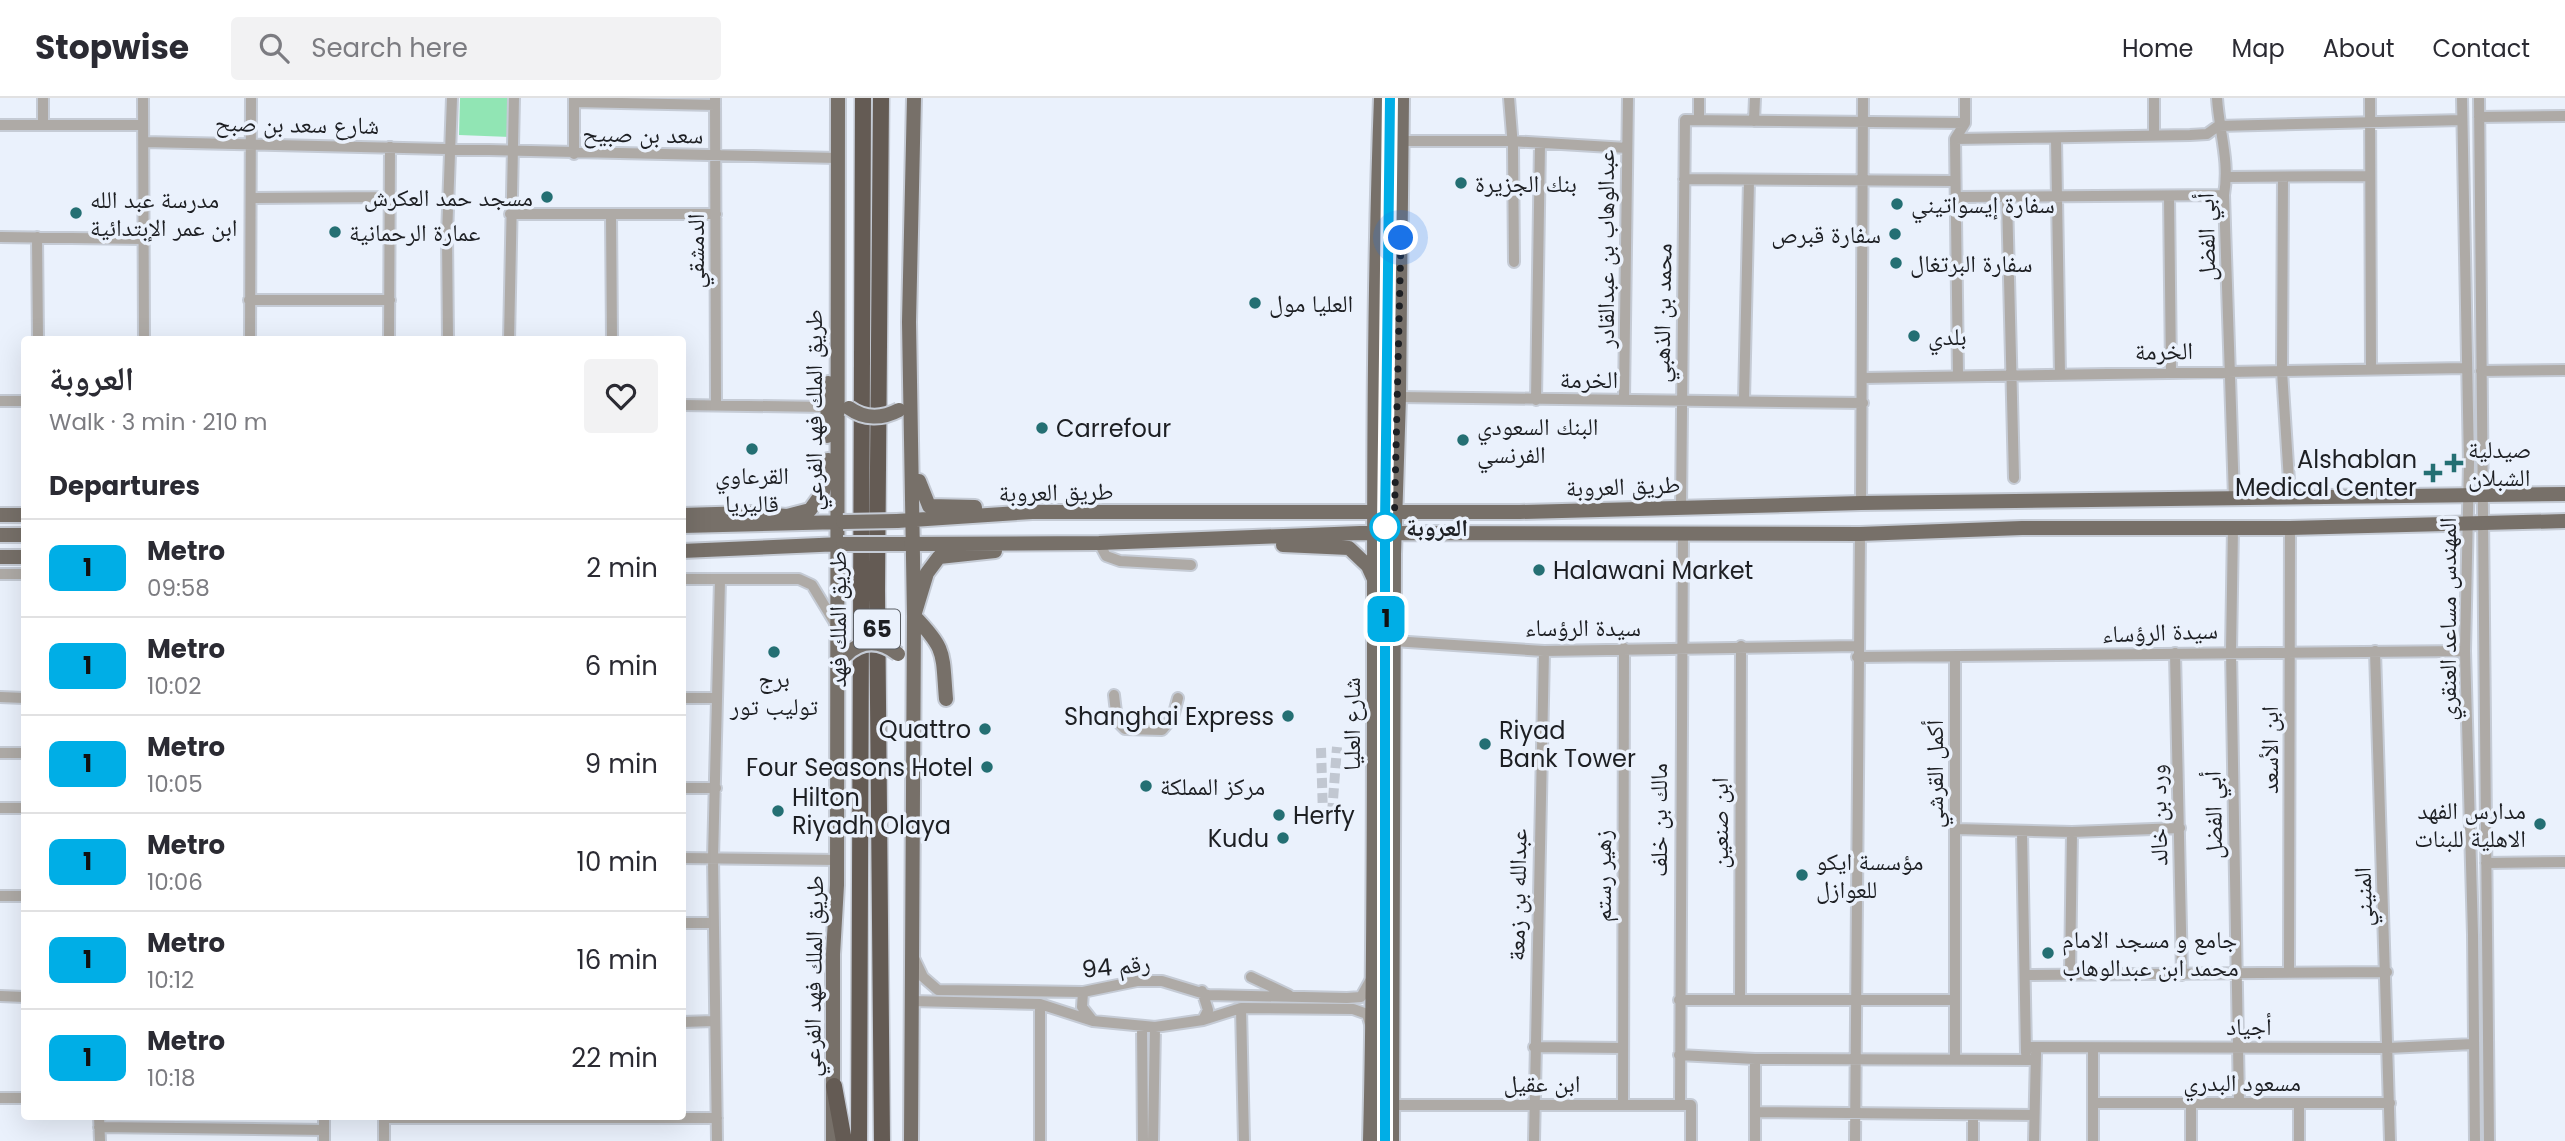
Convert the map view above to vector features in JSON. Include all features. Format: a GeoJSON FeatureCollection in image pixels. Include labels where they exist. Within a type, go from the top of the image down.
{"type":"FeatureCollection","features":[{"type":"Feature","properties":{"kind":"highway","name":"طريق الملك فهد"},"geometry":{"type":"LineString","coordinates":[[859,1141],[863,98]]}},
{"type":"Feature","properties":{"kind":"highway","name":"طريق الملك فهد"},"geometry":{"type":"LineString","coordinates":[[881,98],[877,632],[882,1141]]}},
{"type":"Feature","properties":{"kind":"highway"},"geometry":{"type":"LineString","coordinates":[[834,1086],[844,1141]]}},
{"type":"Feature","properties":{"kind":"main road","name":"طريق الملك فهد الفرعي"},"geometry":{"type":"LineString","coordinates":[[833,1141],[837,860],[835,623],[840,522],[836,316],[838,98]]}},
{"type":"Feature","properties":{"kind":"main road"},"geometry":{"type":"LineString","coordinates":[[836,316],[836,382],[842,401],[856,413],[876,417],[899,410],[905,397],[909,322],[914,98]]}},
{"type":"Feature","properties":{"kind":"main road","name":"شارع العليا"},"geometry":{"type":"LineString","coordinates":[[1370,1141],[1376,583],[1374,289],[1381,98]]}},
{"type":"Feature","properties":{"kind":"main road","name":"شارع العليا"},"geometry":{"type":"LineString","coordinates":[[1392,1141],[1394,534],[1399,397],[1402,98]]}},
{"type":"Feature","properties":{"kind":"main road"},"geometry":{"type":"LineString","coordinates":[[770,524],[810,510],[823,492],[828,469],[826,407],[836,316]]}},
{"type":"Feature","properties":{"kind":"main road"},"geometry":{"type":"LineString","coordinates":[[909,322],[914,521],[911,1141]]}},
{"type":"Feature","properties":{"kind":"main road"},"geometry":{"type":"LineString","coordinates":[[913,457],[922,494],[929,506],[942,509],[1007,507],[1032,512]]}},
{"type":"Feature","properties":{"kind":"main road","name":"طريق العروبة"},"geometry":{"type":"LineString","coordinates":[[686,526],[897,522],[1032,512],[1520,512],[1861,503],[2565,494]]}},
{"type":"Feature","properties":{"kind":"main road"},"geometry":{"type":"LineString","coordinates":[[686,515],[750,513],[787,516],[817,523]]}},
{"type":"Feature","properties":{"kind":"main road"},"geometry":{"type":"LineString","coordinates":[[0,515],[21,515]]}},
{"type":"Feature","properties":{"kind":"main road","name":"طريق العروبة"},"geometry":{"type":"LineString","coordinates":[[686,551],[913,543],[1247,540],[1374,534],[1860,534],[2022,528],[2290,528],[2565,521]]}},
{"type":"Feature","properties":{"kind":"main road"},"geometry":{"type":"LineString","coordinates":[[0,535],[21,535]]}},
{"type":"Feature","properties":{"kind":"main road"},"geometry":{"type":"LineString","coordinates":[[1247,540],[1267,544],[1349,548],[1368,566],[1376,583]]}},
{"type":"Feature","properties":{"kind":"main road"},"geometry":{"type":"LineString","coordinates":[[914,617],[926,573],[939,557],[1001,550],[1031,542]]}},
{"type":"Feature","properties":{"kind":"main road"},"geometry":{"type":"LineString","coordinates":[[0,557],[21,556]]}},
{"type":"Feature","properties":{"kind":"main road"},"geometry":{"type":"LineString","coordinates":[[914,617],[938,641],[943,657],[946,699]]}},
{"type":"Feature","properties":{"kind":"main road"},"geometry":{"type":"LineString","coordinates":[[837,687],[846,655],[854,647],[870,642],[889,647],[898,654],[913,689]]}},
{"type":"Feature","properties":{"kind":"main road"},"geometry":{"type":"LineString","coordinates":[[1373,1033],[1380,1018],[1387,1022],[1393,1034]]}},
{"type":"Feature","properties":{"kind":"street"},"geometry":{"type":"LineString","coordinates":[[43,98],[43,125]]}},
{"type":"Feature","properties":{"kind":"street"},"geometry":{"type":"LineString","coordinates":[[143,98],[144,336]]}},
{"type":"Feature","properties":{"kind":"street"},"geometry":{"type":"LineString","coordinates":[[250,336],[251,98]]}},
{"type":"Feature","properties":{"kind":"street"},"geometry":{"type":"LineString","coordinates":[[448,336],[449,147],[452,98]]}},
{"type":"Feature","properties":{"kind":"street"},"geometry":{"type":"LineString","coordinates":[[509,336],[514,98]]}},
{"type":"Feature","properties":{"kind":"street"},"geometry":{"type":"LineString","coordinates":[[1510,98],[1514,262]]}},
{"type":"Feature","properties":{"kind":"street","name":"عبدالوهاب بن عبدالقادر"},"geometry":{"type":"LineString","coordinates":[[1625,399],[1628,98]]}},
{"type":"Feature","properties":{"kind":"street"},"geometry":{"type":"LineString","coordinates":[[1699,98],[1699,120],[1965,123]]}},
{"type":"Feature","properties":{"kind":"street"},"geometry":{"type":"LineString","coordinates":[[1754,121],[1755,98]]}},
{"type":"Feature","properties":{"kind":"street"},"geometry":{"type":"LineString","coordinates":[[1861,503],[1863,98]]}},
{"type":"Feature","properties":{"kind":"street"},"geometry":{"type":"LineString","coordinates":[[1958,375],[1955,139],[1965,123],[1965,98]]}},
{"type":"Feature","properties":{"kind":"street"},"geometry":{"type":"LineString","coordinates":[[2154,98],[2154,136]]}},
{"type":"Feature","properties":{"kind":"street"},"geometry":{"type":"LineString","coordinates":[[2217,98],[2218,126]]}},
{"type":"Feature","properties":{"kind":"street"},"geometry":{"type":"LineString","coordinates":[[2370,98],[2368,176],[2371,370]]}},
{"type":"Feature","properties":{"kind":"street","name":"المهندس مساعد العنقري"},"geometry":{"type":"LineString","coordinates":[[2462,98],[2466,368],[2475,495],[2483,523],[2489,1141]]}},
{"type":"Feature","properties":{"kind":"street","name":"المهندس مساعد العنقري"},"geometry":{"type":"LineString","coordinates":[[2475,1141],[2473,935],[2465,651],[2468,524],[2475,495],[2481,371],[2479,98]]}},
{"type":"Feature","properties":{"kind":"street"},"geometry":{"type":"LineString","coordinates":[[574,154],[574,100],[715,101]]}},
{"type":"Feature","properties":{"kind":"street","name":"الدمشقي"},"geometry":{"type":"LineString","coordinates":[[715,101],[716,404]]}},
{"type":"Feature","properties":{"kind":"street"},"geometry":{"type":"LineString","coordinates":[[2479,117],[2565,116]]}},
{"type":"Feature","properties":{"kind":"street","name":"محمد بن الذهبي"},"geometry":{"type":"LineString","coordinates":[[1681,507],[1685,120],[1699,120]]}},
{"type":"Feature","properties":{"kind":"street"},"geometry":{"type":"LineString","coordinates":[[1955,139],[2154,136],[2207,134],[2218,126],[2462,120]]}},
{"type":"Feature","properties":{"kind":"street"},"geometry":{"type":"LineString","coordinates":[[0,125],[143,125]]}},
{"type":"Feature","properties":{"kind":"street","name":"أبي الفضل"},"geometry":{"type":"LineString","coordinates":[[2218,126],[2226,144],[2227,177],[2224,195],[2234,498]]}},
{"type":"Feature","properties":{"kind":"street"},"geometry":{"type":"LineString","coordinates":[[2056,139],[2060,375]]}},
{"type":"Feature","properties":{"kind":"street"},"geometry":{"type":"LineString","coordinates":[[1402,141],[1511,141],[1626,148]]}},
{"type":"Feature","properties":{"kind":"street","name":"شارع سعد بن صبح"},"geometry":{"type":"LineString","coordinates":[[144,142],[449,147]]}},
{"type":"Feature","properties":{"kind":"street"},"geometry":{"type":"LineString","coordinates":[[1536,400],[1540,144]]}},
{"type":"Feature","properties":{"kind":"street"},"geometry":{"type":"LineString","coordinates":[[388,336],[390,147]]}},
{"type":"Feature","properties":{"kind":"street","name":"سعد بن صبيح"},"geometry":{"type":"LineString","coordinates":[[449,147],[574,154],[837,158]]}},
{"type":"Feature","properties":{"kind":"street"},"geometry":{"type":"LineString","coordinates":[[2227,177],[2368,176]]}},
{"type":"Feature","properties":{"kind":"street"},"geometry":{"type":"LineString","coordinates":[[2283,177],[2282,371],[2290,497]]}},
{"type":"Feature","properties":{"kind":"street"},"geometry":{"type":"LineString","coordinates":[[1685,178],[1749,181],[1954,181]]}},
{"type":"Feature","properties":{"kind":"street"},"geometry":{"type":"LineString","coordinates":[[1744,400],[1749,181]]}},
{"type":"Feature","properties":{"kind":"street"},"geometry":{"type":"LineString","coordinates":[[1956,197],[2224,195]]}},
{"type":"Feature","properties":{"kind":"street"},"geometry":{"type":"LineString","coordinates":[[2169,196],[2171,371]]}},
{"type":"Feature","properties":{"kind":"street"},"geometry":{"type":"LineString","coordinates":[[251,198],[390,197]]}},
{"type":"Feature","properties":{"kind":"street"},"geometry":{"type":"LineString","coordinates":[[2007,198],[2014,478]]}},
{"type":"Feature","properties":{"kind":"street"},"geometry":{"type":"LineString","coordinates":[[510,214],[716,214]]}},
{"type":"Feature","properties":{"kind":"street"},"geometry":{"type":"LineString","coordinates":[[611,214],[612,336]]}},
{"type":"Feature","properties":{"kind":"street"},"geometry":{"type":"LineString","coordinates":[[0,237],[142,239]]}},
{"type":"Feature","properties":{"kind":"street"},"geometry":{"type":"LineString","coordinates":[[37,237],[38,336]]}},
{"type":"Feature","properties":{"kind":"street"},"geometry":{"type":"LineString","coordinates":[[249,300],[390,300]]}},
{"type":"Feature","properties":{"kind":"street","name":"الخرمة"},"geometry":{"type":"LineString","coordinates":[[1863,377],[2466,368]]}},
{"type":"Feature","properties":{"kind":"street"},"geometry":{"type":"LineString","coordinates":[[2481,371],[2565,370]]}},
{"type":"Feature","properties":{"kind":"street","name":"الخرمة"},"geometry":{"type":"LineString","coordinates":[[1399,397],[1863,403]]}},
{"type":"Feature","properties":{"kind":"street"},"geometry":{"type":"LineString","coordinates":[[0,401],[21,401]]}},
{"type":"Feature","properties":{"kind":"street"},"geometry":{"type":"LineString","coordinates":[[686,405],[826,407]]}},
{"type":"Feature","properties":{"kind":"street","name":"أبي الفضل"},"geometry":{"type":"LineString","coordinates":[[2233,527],[2231,651],[2239,1102]]}},
{"type":"Feature","properties":{"kind":"street","name":"ابن الأسعد"},"geometry":{"type":"LineString","coordinates":[[2289,972],[2290,528]]}},
{"type":"Feature","properties":{"kind":"street"},"geometry":{"type":"LineString","coordinates":[[1855,1141],[1860,534]]}},
{"type":"Feature","properties":{"kind":"street","name":"مالك بن خلف"},"geometry":{"type":"LineString","coordinates":[[1683,535],[1680,648],[1679,1055],[1691,1141]]}},
{"type":"Feature","properties":{"kind":"street"},"geometry":{"type":"LineString","coordinates":[[1098,543],[1106,556],[1121,561],[1191,565]]}},
{"type":"Feature","properties":{"kind":"street"},"geometry":{"type":"LineString","coordinates":[[0,574],[21,575]]}},
{"type":"Feature","properties":{"kind":"street"},"geometry":{"type":"LineString","coordinates":[[686,579],[799,579],[812,585],[835,623]]}},
{"type":"Feature","properties":{"kind":"street"},"geometry":{"type":"LineString","coordinates":[[717,1141],[713,859],[720,580]]}},
{"type":"Feature","properties":{"kind":"street","name":"سيدة الرؤساء"},"geometry":{"type":"LineString","coordinates":[[1394,641],[1544,651],[1741,646],[1955,657],[2290,650],[2465,651]]}},
{"type":"Feature","properties":{"kind":"street","name":"ابن صنعين"},"geometry":{"type":"LineString","coordinates":[[1740,1000],[1741,646]]}},
{"type":"Feature","properties":{"kind":"street","name":"زهير رستم"},"geometry":{"type":"LineString","coordinates":[[1623,1105],[1624,648]]}},
{"type":"Feature","properties":{"kind":"street","name":"عبدالله بن زمعة"},"geometry":{"type":"LineString","coordinates":[[1534,1141],[1544,651]]}},
{"type":"Feature","properties":{"kind":"street","name":"المنيني"},"geometry":{"type":"LineString","coordinates":[[2375,652],[2387,972],[2390,1141]]}},
{"type":"Feature","properties":{"kind":"street","name":"ورد بن خالد"},"geometry":{"type":"LineString","coordinates":[[2175,653],[2182,975]]}},
{"type":"Feature","properties":{"kind":"street","name":"أكمل القرشي"},"geometry":{"type":"LineString","coordinates":[[1955,657],[1955,1058]]}},
{"type":"Feature","properties":{"kind":"street"},"geometry":{"type":"LineString","coordinates":[[1114,695],[1117,721],[1125,729],[1162,730],[1173,717],[1178,698]]}},
{"type":"Feature","properties":{"kind":"street"},"geometry":{"type":"LineString","coordinates":[[0,697],[21,698]]}},
{"type":"Feature","properties":{"kind":"street"},"geometry":{"type":"LineString","coordinates":[[686,698],[717,698]]}},
{"type":"Feature","properties":{"kind":"street"},"geometry":{"type":"LineString","coordinates":[[0,753],[21,753]]}},
{"type":"Feature","properties":{"kind":"street"},"geometry":{"type":"LineString","coordinates":[[686,788],[716,788]]}},
{"type":"Feature","properties":{"kind":"street"},"geometry":{"type":"LineString","coordinates":[[0,808],[21,808]]}},
{"type":"Feature","properties":{"kind":"street"},"geometry":{"type":"LineString","coordinates":[[1956,829],[2072,832],[2180,828]]}},
{"type":"Feature","properties":{"kind":"street"},"geometry":{"type":"LineString","coordinates":[[2022,832],[2025,975],[2034,1141]]}},
{"type":"Feature","properties":{"kind":"street"},"geometry":{"type":"LineString","coordinates":[[2070,975],[2072,832]]}},
{"type":"Feature","properties":{"kind":"street"},"geometry":{"type":"LineString","coordinates":[[686,858],[837,860]]}},
{"type":"Feature","properties":{"kind":"street"},"geometry":{"type":"LineString","coordinates":[[2486,863],[2565,862]]}},
{"type":"Feature","properties":{"kind":"street"},"geometry":{"type":"LineString","coordinates":[[0,896],[21,896]]}},
{"type":"Feature","properties":{"kind":"street"},"geometry":{"type":"LineString","coordinates":[[686,923],[714,923]]}},
{"type":"Feature","properties":{"kind":"street","name":"رقم 94"},"geometry":{"type":"LineString","coordinates":[[913,954],[923,976],[938,990],[1083,992],[1137,981],[1162,981],[1208,995],[1361,997],[1371,979]]}},
{"type":"Feature","properties":{"kind":"street"},"geometry":{"type":"LineString","coordinates":[[2025,975],[2387,972]]}},
{"type":"Feature","properties":{"kind":"street"},"geometry":{"type":"LineString","coordinates":[[1251,977],[1291,997]]}},
{"type":"Feature","properties":{"kind":"street"},"geometry":{"type":"LineString","coordinates":[[1202,991],[1208,1010],[1203,1020]]}},
{"type":"Feature","properties":{"kind":"street"},"geometry":{"type":"LineString","coordinates":[[954,1004],[965,999],[995,998],[1002,992]]}},
{"type":"Feature","properties":{"kind":"street"},"geometry":{"type":"LineString","coordinates":[[1083,992],[1082,1007],[1093,1021]]}},
{"type":"Feature","properties":{"kind":"street"},"geometry":{"type":"LineString","coordinates":[[0,996],[21,997]]}},
{"type":"Feature","properties":{"kind":"street"},"geometry":{"type":"LineString","coordinates":[[1679,1000],[1955,1000]]}},
{"type":"Feature","properties":{"kind":"street","name":"رقم 94"},"geometry":{"type":"LineString","coordinates":[[911,1001],[1040,1004],[1093,1021],[1155,1027],[1203,1020],[1241,1008],[1353,1009],[1367,1014],[1373,1033]]}},
{"type":"Feature","properties":{"kind":"street"},"geometry":{"type":"LineString","coordinates":[[1040,1004],[1040,1141]]}},
{"type":"Feature","properties":{"kind":"street"},"geometry":{"type":"LineString","coordinates":[[1241,1008],[1244,1141]]}},
{"type":"Feature","properties":{"kind":"street"},"geometry":{"type":"LineString","coordinates":[[686,1022],[714,1021]]}},
{"type":"Feature","properties":{"kind":"street"},"geometry":{"type":"LineString","coordinates":[[1142,1026],[1143,1141]]}},
{"type":"Feature","properties":{"kind":"street"},"geometry":{"type":"LineString","coordinates":[[1153,1141],[1155,1027]]}},
{"type":"Feature","properties":{"kind":"street","name":"أجياد"},"geometry":{"type":"LineString","coordinates":[[1679,1055],[1755,1059],[1955,1058],[2093,1049],[2388,1048],[2473,1044]]}},
{"type":"Feature","properties":{"kind":"street"},"geometry":{"type":"LineString","coordinates":[[1534,1047],[1623,1048]]}},
{"type":"Feature","properties":{"kind":"street"},"geometry":{"type":"LineString","coordinates":[[2093,1049],[2093,1141]]}},
{"type":"Feature","properties":{"kind":"street"},"geometry":{"type":"LineString","coordinates":[[1755,1059],[1755,1141]]}},
{"type":"Feature","properties":{"kind":"street"},"geometry":{"type":"LineString","coordinates":[[0,1098],[21,1098]]}},
{"type":"Feature","properties":{"kind":"street","name":"مسعود البدري"},"geometry":{"type":"LineString","coordinates":[[2094,1103],[2390,1103]]}},
{"type":"Feature","properties":{"kind":"street"},"geometry":{"type":"LineString","coordinates":[[2191,1103],[2191,1141]]}},
{"type":"Feature","properties":{"kind":"street","name":"ابن عقيل"},"geometry":{"type":"LineString","coordinates":[[1392,1105],[1686,1104]]}},
{"type":"Feature","properties":{"kind":"street"},"geometry":{"type":"LineString","coordinates":[[2299,1141],[2300,1104]]}},
{"type":"Feature","properties":{"kind":"street"},"geometry":{"type":"LineString","coordinates":[[1755,1112],[2034,1115]]}},
{"type":"Feature","properties":{"kind":"street"},"geometry":{"type":"LineString","coordinates":[[1973,1115],[1973,1141]]}},
{"type":"Feature","properties":{"kind":"street"},"geometry":{"type":"LineString","coordinates":[[686,1118],[717,1118]]}},
{"type":"Feature","properties":{"kind":"street"},"geometry":{"type":"LineString","coordinates":[[384,1120],[384,1141]]}},
{"type":"Feature","properties":{"kind":"street"},"geometry":{"type":"LineString","coordinates":[[100,1141],[99,1122],[324,1136]]}},
{"type":"Feature","properties":{"kind":"green space"},"geometry":{"type":"Polygon","coordinates":[[[460,98],[512,98],[511,137],[459,135],[460,98]]]}},
{"type":"Feature","properties":{"kind":"tunnel"},"geometry":{"type":"LineString","coordinates":[[1332,813],[1337,747]]}},
{"type":"Feature","properties":{"kind":"tunnel"},"geometry":{"type":"LineString","coordinates":[[1321,748],[1323,816]]}},
{"type":"Feature","properties":{"kind":"metro line","name":"1"},"geometry":{"type":"LineString","coordinates":[[1385,1141],[1385,525],[1390,98]]}},
{"type":"Feature","properties":{"kind":"place","name":"بنك الجزيرة"},"geometry":{"type":"Point","coordinates":[1461,183]}},
{"type":"Feature","properties":{"kind":"place","name":"مسجد حمد العكرش"},"geometry":{"type":"Point","coordinates":[547,197]}},
{"type":"Feature","properties":{"kind":"place","name":"سفارة إيسواتيني"},"geometry":{"type":"Point","coordinates":[1897,204]}},
{"type":"Feature","properties":{"kind":"place","name":"مدرسة عبد الله ابن عمر الإبتدائية"},"geometry":{"type":"Point","coordinates":[76,213]}},
{"type":"Feature","properties":{"kind":"place","name":"عمارة الرحمانية"},"geometry":{"type":"Point","coordinates":[335,232]}},
{"type":"Feature","properties":{"kind":"place","name":"سفارة قبرص"},"geometry":{"type":"Point","coordinates":[1895,234]}},
{"type":"Feature","properties":{"kind":"place","name":"سفارة البرتغال"},"geometry":{"type":"Point","coordinates":[1896,263]}},
{"type":"Feature","properties":{"kind":"place","name":"العليا مول"},"geometry":{"type":"Point","coordinates":[1255,303]}},
{"type":"Feature","properties":{"kind":"place","name":"بلدي"},"geometry":{"type":"Point","coordinates":[1914,336]}},
{"type":"Feature","properties":{"kind":"place","name":"Carrefour"},"geometry":{"type":"Point","coordinates":[1042,428]}},
{"type":"Feature","properties":{"kind":"place","name":"البنك السعودي الفرنسي"},"geometry":{"type":"Point","coordinates":[1463,440]}},
{"type":"Feature","properties":{"kind":"place","name":"القرعاوي قاليريا"},"geometry":{"type":"Point","coordinates":[752,449]}},
{"type":"Feature","properties":{"kind":"place","name":"صيدلية الشبلان"},"geometry":{"type":"Point","coordinates":[2454,463]}},
{"type":"Feature","properties":{"kind":"place","name":"Alshablan Medical Center"},"geometry":{"type":"Point","coordinates":[2433,473]}},
{"type":"Feature","properties":{"kind":"place","name":"العروبة"},"geometry":{"type":"Point","coordinates":[1385,527]}},
{"type":"Feature","properties":{"kind":"place","name":"Halawani Market"},"geometry":{"type":"Point","coordinates":[1539,570]}},
{"type":"Feature","properties":{"kind":"place","name":"برج توليب تور"},"geometry":{"type":"Point","coordinates":[774,652]}},
{"type":"Feature","properties":{"kind":"place","name":"Shanghai Express"},"geometry":{"type":"Point","coordinates":[1288,716]}},
{"type":"Feature","properties":{"kind":"place","name":"Quattro"},"geometry":{"type":"Point","coordinates":[985,729]}},
{"type":"Feature","properties":{"kind":"place","name":"Riyad Bank Tower"},"geometry":{"type":"Point","coordinates":[1485,744]}},
{"type":"Feature","properties":{"kind":"place","name":"Four Seasons Hotel"},"geometry":{"type":"Point","coordinates":[987,767]}},
{"type":"Feature","properties":{"kind":"place","name":"مركز المملكة"},"geometry":{"type":"Point","coordinates":[1146,786]}},
{"type":"Feature","properties":{"kind":"place","name":"Hilton Riyadh Olaya"},"geometry":{"type":"Point","coordinates":[778,811]}},
{"type":"Feature","properties":{"kind":"place","name":"Herfy"},"geometry":{"type":"Point","coordinates":[1279,815]}},
{"type":"Feature","properties":{"kind":"place","name":"مدارس الفهد الاهلية للبنات"},"geometry":{"type":"Point","coordinates":[2540,824]}},
{"type":"Feature","properties":{"kind":"place","name":"Kudu"},"geometry":{"type":"Point","coordinates":[1283,838]}},
{"type":"Feature","properties":{"kind":"place","name":"مؤسسة ايكو للعوازل"},"geometry":{"type":"Point","coordinates":[1802,875]}},
{"type":"Feature","properties":{"kind":"place","name":"جامع و مسجد الامام محمد ابن عبدالوهاب"},"geometry":{"type":"Point","coordinates":[2048,953]}},
{"type":"Feature","properties":{"kind":"route"},"geometry":{"type":"LineString","coordinates":[[1385,527],[1394,534],[1401,238]]}}]}
